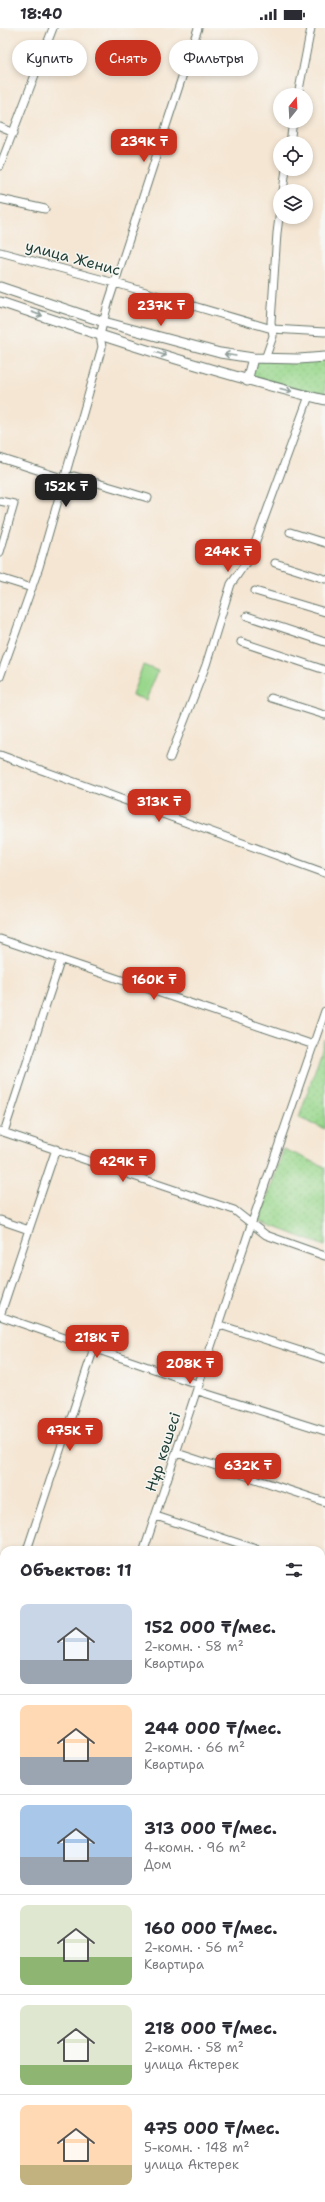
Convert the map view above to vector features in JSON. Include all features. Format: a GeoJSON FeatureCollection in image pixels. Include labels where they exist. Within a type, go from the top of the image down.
{"type":"FeatureCollection","features":[{"type":"Feature","properties":{"kind":"main road"},"geometry":{"type":"LineString","coordinates":[[0,287],[104,322],[174,342],[252,358],[299,359],[325,357]]}},
{"type":"Feature","properties":{"kind":"main road"},"geometry":{"type":"LineString","coordinates":[[0,302],[247,381],[325,400]]}},
{"type":"Feature","properties":{"kind":"main road"},"geometry":{"type":"LineString","coordinates":[[247,381],[252,358]]}},
{"type":"Feature","properties":{"kind":"street"},"geometry":{"type":"LineString","coordinates":[[0,166],[53,28]]}},
{"type":"Feature","properties":{"kind":"street"},"geometry":{"type":"LineString","coordinates":[[0,676],[32,588],[65,479],[102,346],[100,335],[115,283],[198,28]]}},
{"type":"Feature","properties":{"kind":"street"},"geometry":{"type":"LineString","coordinates":[[299,88],[311,28]]}},
{"type":"Feature","properties":{"kind":"street"},"geometry":{"type":"LineString","coordinates":[[0,127],[14,132]]}},
{"type":"Feature","properties":{"kind":"street"},"geometry":{"type":"LineString","coordinates":[[0,199],[45,209]]}},
{"type":"Feature","properties":{"kind":"street"},"geometry":{"type":"LineString","coordinates":[[265,359],[273,336],[272,329],[278,224]]}},
{"type":"Feature","properties":{"kind":"street","name":"улица Женис"},"geometry":{"type":"LineString","coordinates":[[0,252],[115,283],[272,329],[325,332]]}},
{"type":"Feature","properties":{"kind":"street"},"geometry":{"type":"LineString","coordinates":[[170,758],[206,665],[231,584],[250,558],[309,396]]}},
{"type":"Feature","properties":{"kind":"street"},"geometry":{"type":"LineString","coordinates":[[0,458],[65,479],[74,476],[148,498]]}},
{"type":"Feature","properties":{"kind":"street"},"geometry":{"type":"LineString","coordinates":[[0,501],[14,504],[0,552]]}},
{"type":"Feature","properties":{"kind":"street"},"geometry":{"type":"LineString","coordinates":[[290,532],[325,543]]}},
{"type":"Feature","properties":{"kind":"street"},"geometry":{"type":"LineString","coordinates":[[275,563],[325,579]]}},
{"type":"Feature","properties":{"kind":"street"},"geometry":{"type":"LineString","coordinates":[[0,578],[32,588]]}},
{"type":"Feature","properties":{"kind":"street"},"geometry":{"type":"LineString","coordinates":[[255,591],[325,612]]}},
{"type":"Feature","properties":{"kind":"street"},"geometry":{"type":"LineString","coordinates":[[247,616],[325,642]]}},
{"type":"Feature","properties":{"kind":"street"},"geometry":{"type":"LineString","coordinates":[[241,642],[325,670]]}},
{"type":"Feature","properties":{"kind":"street"},"geometry":{"type":"LineString","coordinates":[[271,698],[325,715]]}},
{"type":"Feature","properties":{"kind":"street"},"geometry":{"type":"LineString","coordinates":[[0,755],[325,873]]}},
{"type":"Feature","properties":{"kind":"street"},"geometry":{"type":"LineString","coordinates":[[0,939],[314,1045]]}},
{"type":"Feature","properties":{"kind":"street"},"geometry":{"type":"LineString","coordinates":[[61,960],[2,1131],[234,1210],[251,1225],[266,1235],[325,1256]]}},
{"type":"Feature","properties":{"kind":"street","name":"Нұр көшесі"},"geometry":{"type":"LineString","coordinates":[[145,1546],[220,1325],[251,1225],[325,1011]]}},
{"type":"Feature","properties":{"kind":"street"},"geometry":{"type":"LineString","coordinates":[[56,1149],[0,1316],[94,1348],[199,1388],[325,1432]]}},
{"type":"Feature","properties":{"kind":"street"},"geometry":{"type":"LineString","coordinates":[[0,1220],[29,1230]]}},
{"type":"Feature","properties":{"kind":"street"},"geometry":{"type":"LineString","coordinates":[[220,1325],[325,1359]]}},
{"type":"Feature","properties":{"kind":"street"},"geometry":{"type":"LineString","coordinates":[[28,1546],[94,1348]]}},
{"type":"Feature","properties":{"kind":"street"},"geometry":{"type":"LineString","coordinates":[[177,1453],[325,1502]]}},
{"type":"Feature","properties":{"kind":"street"},"geometry":{"type":"LineString","coordinates":[[156,1516],[247,1546]]}},
{"type":"Feature","properties":{"kind":"green space"},"geometry":{"type":"Polygon","coordinates":[[[325,357],[325,399],[247,381],[253,358],[325,357]]]}},
{"type":"Feature","properties":{"kind":"green space"},"geometry":{"type":"Polygon","coordinates":[[[143,665],[158,671],[146,700],[132,695],[143,665]]]}},
{"type":"Feature","properties":{"kind":"green space"},"geometry":{"type":"Polygon","coordinates":[[[325,1040],[325,1129],[299,1118],[325,1040]]]}},
{"type":"Feature","properties":{"kind":"green space"},"geometry":{"type":"Polygon","coordinates":[[[284,1149],[325,1167],[325,1246],[259,1221],[284,1149]]]}}]}
